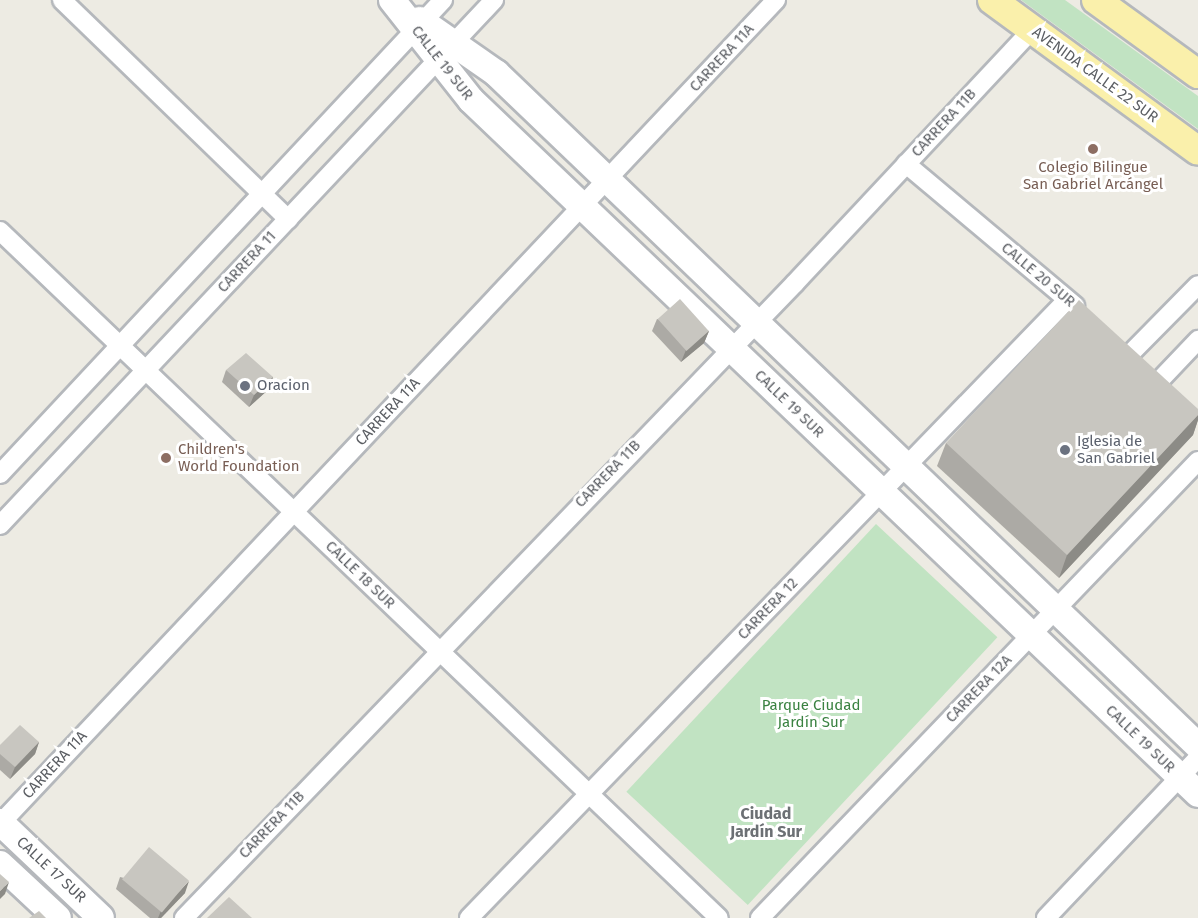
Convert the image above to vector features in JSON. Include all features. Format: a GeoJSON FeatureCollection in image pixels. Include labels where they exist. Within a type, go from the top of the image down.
{"type":"FeatureCollection","features":[{"type":"Feature","properties":{"kind":"main road","name":"AVENIDA CALLE 22 SUR"},"geometry":{"type":"LineString","coordinates":[[992,0],[1198,151]]}},
{"type":"Feature","properties":{"kind":"main road"},"geometry":{"type":"LineString","coordinates":[[1096,0],[1198,74]]}},
{"type":"Feature","properties":{"kind":"street"},"geometry":{"type":"LineString","coordinates":[[62,0],[288,219]]}},
{"type":"Feature","properties":{"kind":"street","name":"CALLE 19 SUR"},"geometry":{"type":"LineString","coordinates":[[392,0],[446,51],[496,74],[1198,746]]}},
{"type":"Feature","properties":{"kind":"street"},"geometry":{"type":"LineString","coordinates":[[0,474],[443,0]]}},
{"type":"Feature","properties":{"kind":"street","name":"CARRERA 11"},"geometry":{"type":"LineString","coordinates":[[0,523],[494,0]]}},
{"type":"Feature","properties":{"kind":"street","name":"CARRERA 11A"},"geometry":{"type":"LineString","coordinates":[[0,823],[776,0]]}},
{"type":"Feature","properties":{"kind":"street","name":"CARRERA 11B"},"geometry":{"type":"LineString","coordinates":[[184,918],[756,323],[1032,30]]}},
{"type":"Feature","properties":{"kind":"street","name":"CALLE 19 SUR"},"geometry":{"type":"LineString","coordinates":[[446,51],[471,100],[1189,786]]}},
{"type":"Feature","properties":{"kind":"street","name":"CALLE 20 SUR"},"geometry":{"type":"LineString","coordinates":[[906,164],[1085,315]]}},
{"type":"Feature","properties":{"kind":"street","name":"CALLE 18 SUR"},"geometry":{"type":"LineString","coordinates":[[0,231],[719,918]]}},
{"type":"Feature","properties":{"kind":"street"},"geometry":{"type":"LineString","coordinates":[[1131,353],[1198,285]]}},
{"type":"Feature","properties":{"kind":"street","name":"CARRERA 12"},"geometry":{"type":"LineString","coordinates":[[469,918],[1067,300]]}},
{"type":"Feature","properties":{"kind":"street"},"geometry":{"type":"LineString","coordinates":[[1113,338],[1176,391]]}},
{"type":"Feature","properties":{"kind":"street"},"geometry":{"type":"LineString","coordinates":[[1161,379],[1198,340]]}},
{"type":"Feature","properties":{"kind":"street","name":"CARRERA 12A"},"geometry":{"type":"LineString","coordinates":[[760,918],[1198,461]]}},
{"type":"Feature","properties":{"kind":"street"},"geometry":{"type":"LineString","coordinates":[[1046,918],[1189,786],[1198,758]]}},
{"type":"Feature","properties":{"kind":"street","name":"CALLE 17 SUR"},"geometry":{"type":"LineString","coordinates":[[0,823],[101,918]]}},
{"type":"Feature","properties":{"kind":"street","name":"CALLE 17 SUR"},"geometry":{"type":"LineString","coordinates":[[0,864],[58,918]]}},
{"type":"Feature","properties":{"kind":"green space"},"geometry":{"type":"Polygon","coordinates":[[[1021,0],[1065,0],[1198,96],[1198,129],[1021,0]]]}},
{"type":"Feature","properties":{"kind":"green space","name":"Parque Ciudad Jardín Sur"},"geometry":{"type":"Polygon","coordinates":[[[876,524],[997,637],[748,905],[626,792],[876,524]]]}},
{"type":"Feature","properties":{"kind":"building"},"geometry":{"type":"Polygon","coordinates":[[[680,299],[709,331],[686,351],[658,319],[680,299]]]}},
{"type":"Feature","properties":{"kind":"building","name":"Iglesia de San Gabriel"},"geometry":{"type":"Polygon","coordinates":[[[1079,300],[1198,409],[1198,415],[1067,555],[946,443],[1079,300]]]}},
{"type":"Feature","properties":{"kind":"building"},"geometry":{"type":"Polygon","coordinates":[[[246,353],[273,377],[254,395],[226,370],[246,353]]]}},
{"type":"Feature","properties":{"kind":"building"},"geometry":{"type":"Polygon","coordinates":[[[20,725],[39,742],[15,767],[0,754],[0,745],[20,725]]]}},
{"type":"Feature","properties":{"kind":"building"},"geometry":{"type":"Polygon","coordinates":[[[149,847],[189,880],[162,913],[122,879],[149,847]]]}},
{"type":"Feature","properties":{"kind":"building"},"geometry":{"type":"Polygon","coordinates":[[[0,874],[9,882],[0,891],[0,874]]]}},
{"type":"Feature","properties":{"kind":"building"},"geometry":{"type":"Polygon","coordinates":[[[229,897],[252,918],[207,918],[229,897]]]}},
{"type":"Feature","properties":{"kind":"building"},"geometry":{"type":"Polygon","coordinates":[[[39,911],[46,918],[29,918],[39,911]]]}},
{"type":"Feature","properties":{"kind":"place","name":"Colegio Bilingue San Gabriel Arcángel"},"geometry":{"type":"Point","coordinates":[1093,149]}},
{"type":"Feature","properties":{"kind":"place","name":"Oracion"},"geometry":{"type":"Point","coordinates":[245,386]}},
{"type":"Feature","properties":{"kind":"place","name":"Iglesia de San Gabriel"},"geometry":{"type":"Point","coordinates":[1065,450]}},
{"type":"Feature","properties":{"kind":"place","name":"Children's World Foundation"},"geometry":{"type":"Point","coordinates":[166,458]}},
{"type":"Feature","properties":{"kind":"district","name":"Ciudad Jardín Sur"},"geometry":{"type":"Point","coordinates":[766,823]}}]}
